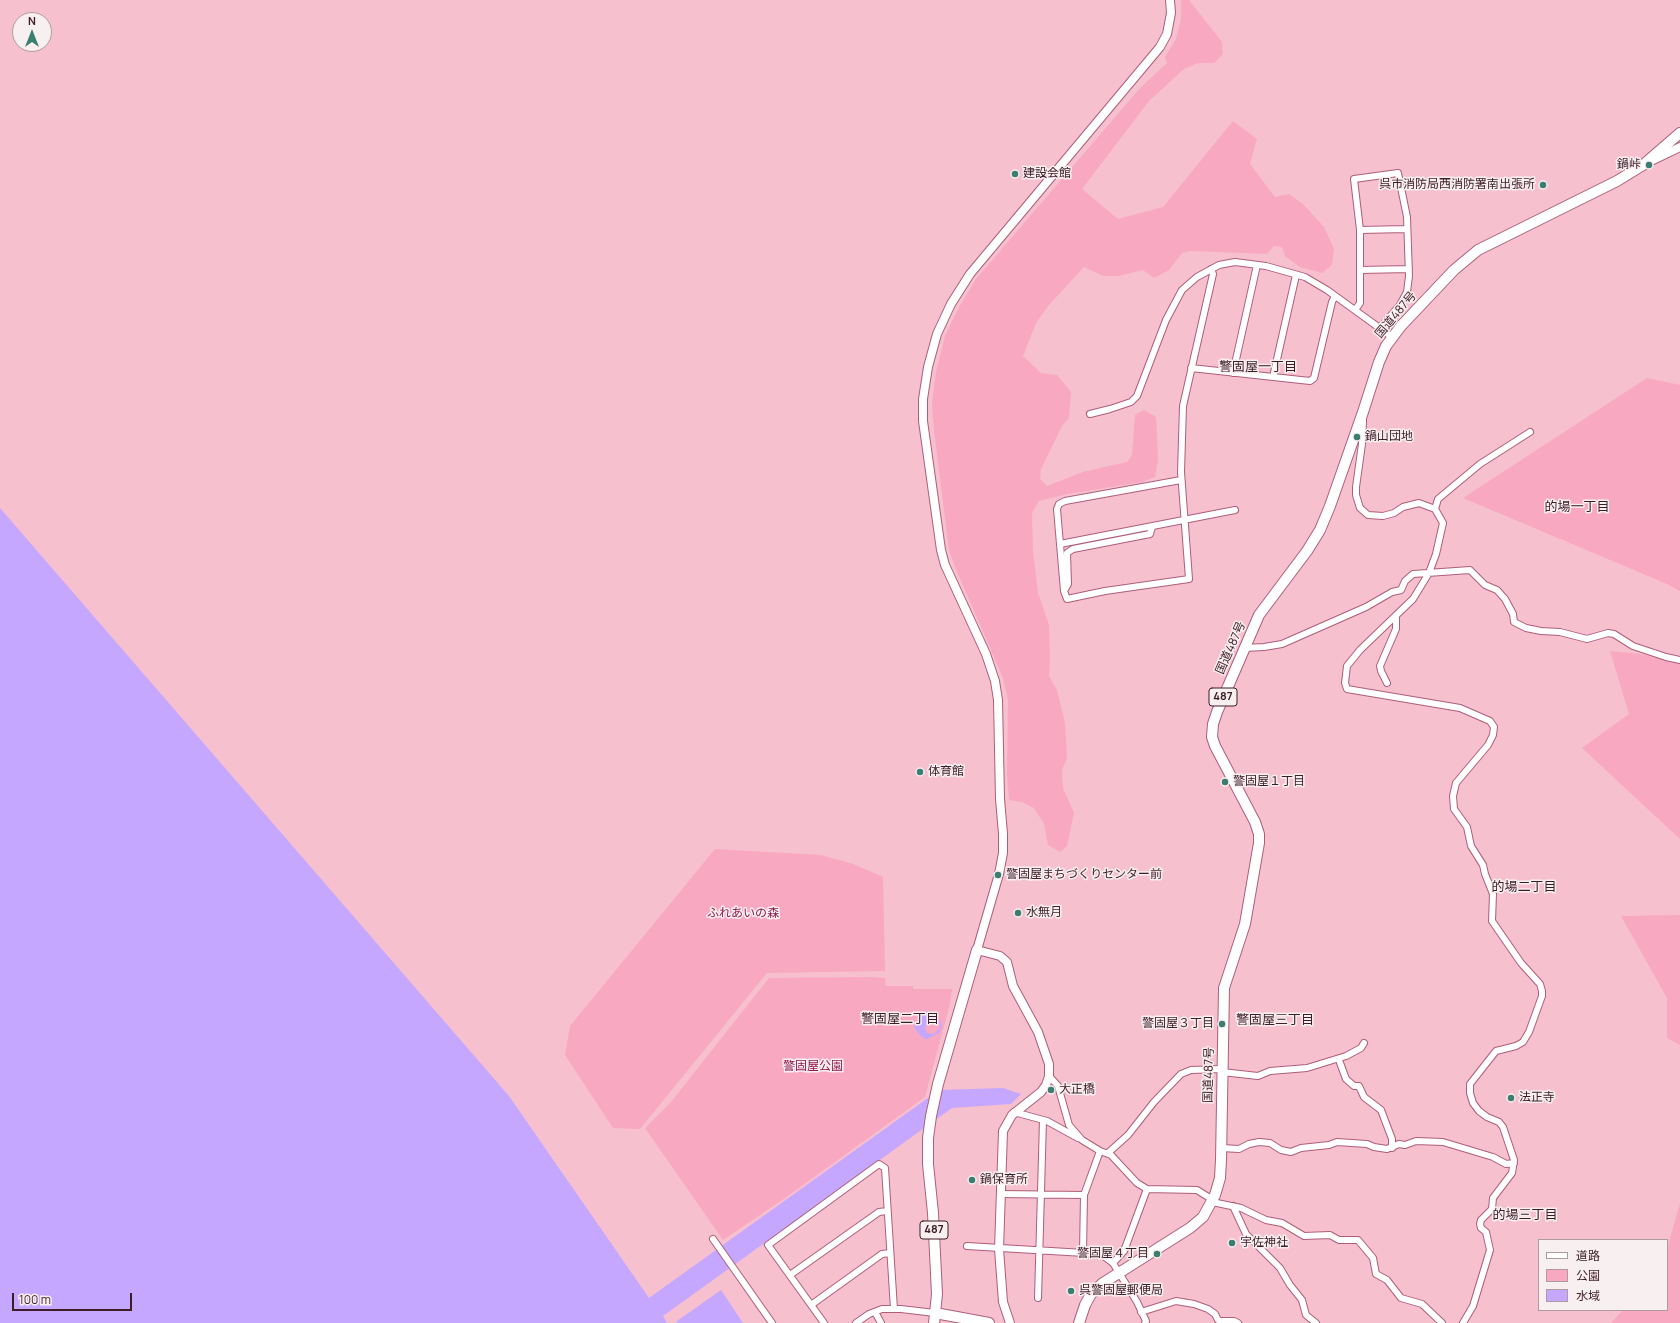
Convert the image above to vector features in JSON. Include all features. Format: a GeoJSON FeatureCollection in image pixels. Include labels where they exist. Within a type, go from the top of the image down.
{"type":"FeatureCollection","features":[{"type":"Feature","properties":{"kind":"highway","name":"国道487号"},"geometry":{"type":"LineString","coordinates":[[1079,1323],[1085,1305],[1091,1294],[1103,1283],[1190,1228],[1203,1217],[1212,1201],[1220,1178],[1224,988],[1245,924],[1259,843],[1259,834],[1255,822],[1215,746],[1212,736],[1213,724],[1244,648],[1259,616],[1307,551],[1320,530],[1363,412],[1378,362],[1392,337],[1454,270],[1478,250],[1618,181],[1643,165],[1680,133]]}},
{"type":"Feature","properties":{"kind":"highway","name":"487"},"geometry":{"type":"LineString","coordinates":[[935,1318],[937,1294],[933,1213],[928,1164],[930,1116],[977,950]]}},
{"type":"Feature","properties":{"kind":"highway"},"geometry":{"type":"LineString","coordinates":[[935,1318],[989,1323]]}},
{"type":"Feature","properties":{"kind":"street"},"geometry":{"type":"LineString","coordinates":[[1010,1323],[1004,1302],[999,1249],[1003,1131],[1006,1122],[1014,1112],[1040,1092],[1046,1085],[1049,1076],[1049,1064],[1038,1032],[1013,986],[1007,962],[1000,956],[977,950],[999,874],[1003,853],[1000,799],[998,700],[995,680],[986,654],[945,565],[941,550],[923,420],[923,399],[928,367],[937,334],[950,304],[970,274],[1009,224],[1160,47],[1167,34],[1171,13],[1170,0]]}},
{"type":"Feature","properties":{"kind":"street"},"geometry":{"type":"LineString","coordinates":[[1643,165],[1680,147]]}},
{"type":"Feature","properties":{"kind":"street"},"geometry":{"type":"LineString","coordinates":[[1354,310],[1360,303],[1360,230],[1354,179],[1398,173],[1407,217],[1409,269],[1407,292],[1400,306],[1380,328]]}},
{"type":"Feature","properties":{"kind":"street"},"geometry":{"type":"LineString","coordinates":[[1360,230],[1407,229]]}},
{"type":"Feature","properties":{"kind":"street"},"geometry":{"type":"LineString","coordinates":[[1090,414],[1130,402],[1137,396],[1166,320],[1182,290],[1197,277],[1219,265],[1235,262],[1266,266],[1305,277],[1335,296],[1392,337]]}},
{"type":"Feature","properties":{"kind":"street"},"geometry":{"type":"LineString","coordinates":[[1233,373],[1257,265]]}},
{"type":"Feature","properties":{"kind":"street"},"geometry":{"type":"LineString","coordinates":[[1182,480],[1065,501],[1059,504],[1057,509],[1064,591],[1067,599],[1105,591],[1189,579],[1182,480],[1183,406],[1213,274],[1211,269]]}},
{"type":"Feature","properties":{"kind":"street"},"geometry":{"type":"LineString","coordinates":[[1360,270],[1409,269]]}},
{"type":"Feature","properties":{"kind":"street"},"geometry":{"type":"LineString","coordinates":[[1272,377],[1296,275]]}},
{"type":"Feature","properties":{"kind":"street"},"geometry":{"type":"LineString","coordinates":[[1191,368],[1310,381],[1314,378],[1332,302],[1335,296]]}},
{"type":"Feature","properties":{"kind":"street"},"geometry":{"type":"LineString","coordinates":[[1363,412],[1362,444],[1356,487],[1356,495],[1360,508],[1368,515],[1379,516],[1394,513],[1403,507],[1419,503],[1435,509],[1443,523],[1436,554],[1429,573],[1414,599],[1360,650],[1347,666],[1345,683],[1347,689],[1460,708],[1490,721],[1494,726],[1493,735],[1488,745],[1456,783],[1452,796],[1454,809],[1467,827],[1471,846],[1483,865],[1493,894],[1492,921],[1521,963],[1540,984],[1542,990],[1542,996],[1529,1032],[1523,1042],[1516,1046],[1496,1051],[1470,1084],[1470,1093],[1473,1103],[1479,1111],[1487,1117],[1499,1122],[1503,1127],[1513,1155],[1514,1163],[1512,1173],[1493,1198],[1492,1209],[1481,1220],[1481,1228],[1486,1232],[1490,1250],[1472,1306],[1463,1323]]}},
{"type":"Feature","properties":{"kind":"street"},"geometry":{"type":"LineString","coordinates":[[1435,509],[1438,499],[1480,464],[1530,432]]}},
{"type":"Feature","properties":{"kind":"street"},"geometry":{"type":"LineString","coordinates":[[1060,544],[1235,510]]}},
{"type":"Feature","properties":{"kind":"street"},"geometry":{"type":"LineString","coordinates":[[1064,591],[1068,584],[1067,553],[1073,548],[1150,534],[1152,527]]}},
{"type":"Feature","properties":{"kind":"street"},"geometry":{"type":"LineString","coordinates":[[1244,648],[1282,644],[1366,608],[1392,592],[1401,590],[1405,581],[1413,574],[1470,570],[1485,585],[1497,590],[1505,599],[1513,614],[1514,622],[1526,628],[1541,631],[1560,632],[1587,639],[1608,633],[1614,634],[1633,646],[1680,660]]}},
{"type":"Feature","properties":{"kind":"street"},"geometry":{"type":"LineString","coordinates":[[1387,683],[1380,666],[1396,629],[1396,617]]}},
{"type":"Feature","properties":{"kind":"street"},"geometry":{"type":"LineString","coordinates":[[1108,1153],[1128,1136],[1154,1102],[1181,1074],[1191,1070],[1222,1071],[1241,1075],[1258,1076],[1270,1071],[1307,1068],[1339,1060],[1361,1048],[1364,1043]]}},
{"type":"Feature","properties":{"kind":"street"},"geometry":{"type":"LineString","coordinates":[[1339,1060],[1346,1079],[1354,1086],[1358,1086],[1364,1097],[1381,1110],[1392,1139],[1392,1148]]}},
{"type":"Feature","properties":{"kind":"street"},"geometry":{"type":"LineString","coordinates":[[1049,1076],[1058,1086],[1069,1125],[1082,1140]]}},
{"type":"Feature","properties":{"kind":"street"},"geometry":{"type":"LineString","coordinates":[[1014,1112],[1043,1120],[1100,1151],[1108,1153],[1137,1184],[1146,1189],[1197,1190],[1212,1201],[1241,1208],[1266,1220],[1282,1223],[1304,1236],[1330,1235],[1339,1240],[1358,1240],[1373,1258],[1376,1274],[1387,1280],[1401,1298],[1422,1304],[1442,1323]]}},
{"type":"Feature","properties":{"kind":"street"},"geometry":{"type":"LineString","coordinates":[[1038,1298],[1043,1120]]}},
{"type":"Feature","properties":{"kind":"street"},"geometry":{"type":"LineString","coordinates":[[1221,1148],[1239,1149],[1249,1144],[1259,1142],[1270,1143],[1281,1150],[1291,1152],[1301,1148],[1329,1145],[1337,1142],[1367,1144],[1374,1147],[1387,1149],[1399,1144],[1405,1145],[1416,1141],[1443,1142],[1493,1157],[1506,1164],[1514,1163]]}},
{"type":"Feature","properties":{"kind":"street"},"geometry":{"type":"LineString","coordinates":[[1083,1254],[1084,1195],[1100,1151]]}},
{"type":"Feature","properties":{"kind":"street"},"geometry":{"type":"LineString","coordinates":[[824,1323],[768,1245],[879,1164],[885,1168],[894,1309]]}},
{"type":"Feature","properties":{"kind":"street"},"geometry":{"type":"LineString","coordinates":[[1114,1263],[1124,1251],[1146,1189]]}},
{"type":"Feature","properties":{"kind":"street"},"geometry":{"type":"LineString","coordinates":[[1000,1194],[1084,1195]]}},
{"type":"Feature","properties":{"kind":"street"},"geometry":{"type":"LineString","coordinates":[[1233,1206],[1246,1234],[1280,1268],[1290,1285],[1302,1300],[1306,1316],[1316,1323]]}},
{"type":"Feature","properties":{"kind":"street"},"geometry":{"type":"LineString","coordinates":[[790,1275],[879,1212],[888,1211]]}},
{"type":"Feature","properties":{"kind":"street"},"geometry":{"type":"LineString","coordinates":[[713,1239],[772,1323]]}},
{"type":"Feature","properties":{"kind":"street"},"geometry":{"type":"LineString","coordinates":[[967,1246],[1102,1254],[1114,1263],[1146,1321],[1144,1323]]}},
{"type":"Feature","properties":{"kind":"street"},"geometry":{"type":"LineString","coordinates":[[811,1305],[882,1254],[890,1254]]}},
{"type":"Feature","properties":{"kind":"street"},"geometry":{"type":"LineString","coordinates":[[1141,1312],[1176,1301],[1194,1304],[1208,1309],[1221,1321],[1234,1321],[1238,1323]]}},
{"type":"Feature","properties":{"kind":"street"},"geometry":{"type":"LineString","coordinates":[[856,1323],[869,1314],[882,1309],[894,1309],[935,1318]]}},
{"type":"Feature","properties":{"kind":"street"},"geometry":{"type":"LineString","coordinates":[[875,1312],[880,1323]]}},
{"type":"Feature","properties":{"kind":"green space"},"geometry":{"type":"Polygon","coordinates":[[[1181,0],[1189,0],[1222,42],[1223,54],[1214,63],[1198,63],[1184,69],[1149,101],[1082,189],[1118,219],[1163,207],[1233,121],[1257,139],[1250,164],[1275,197],[1289,194],[1303,204],[1324,227],[1334,249],[1332,265],[1322,273],[1300,267],[1285,256],[1282,247],[1274,246],[1267,254],[1191,251],[1182,253],[1169,270],[1154,278],[1143,270],[1118,276],[1103,276],[1084,267],[1048,306],[1036,323],[1023,356],[1041,373],[1057,375],[1071,392],[1069,418],[1062,426],[1041,469],[1040,479],[1047,486],[1083,472],[1127,462],[1132,455],[1135,415],[1144,410],[1156,417],[1158,460],[1155,477],[1142,482],[1068,494],[1039,501],[1032,513],[1033,551],[1038,593],[1049,625],[1049,676],[1057,690],[1065,723],[1067,758],[1062,770],[1063,788],[1074,813],[1067,846],[1060,852],[1048,845],[1044,824],[1034,808],[1022,802],[1009,800],[1007,774],[1008,700],[1003,678],[949,550],[934,431],[932,403],[936,372],[945,336],[958,309],[976,279],[1141,87],[1167,63],[1165,57],[1176,39],[1181,19],[1181,0]]]}},
{"type":"Feature","properties":{"kind":"green space"},"geometry":{"type":"Polygon","coordinates":[[[1647,378],[1680,385],[1680,591],[1667,584],[1463,498],[1647,378]]]}},
{"type":"Feature","properties":{"kind":"green space"},"geometry":{"type":"Polygon","coordinates":[[[1610,651],[1680,658],[1680,839],[1582,748],[1629,714],[1610,651]]]}},
{"type":"Feature","properties":{"kind":"green space","name":"ふれあいの森"},"geometry":{"type":"Polygon","coordinates":[[[715,849],[821,855],[853,864],[883,877],[885,971],[767,973],[640,1129],[613,1128],[565,1055],[570,1026],[715,849]]]}},
{"type":"Feature","properties":{"kind":"green space"},"geometry":{"type":"Polygon","coordinates":[[[1680,915],[1680,1045],[1667,1038],[1667,998],[1621,916],[1680,915]]]}},
{"type":"Feature","properties":{"kind":"green space","name":"警固屋公園"},"geometry":{"type":"Polygon","coordinates":[[[769,978],[885,978],[886,986],[913,986],[913,989],[952,989],[950,1004],[925,1097],[788,1196],[723,1240],[645,1128],[671,1102],[769,978]]]}},
{"type":"Feature","properties":{"kind":"green space"},"geometry":{"type":"Polygon","coordinates":[[[1680,1203],[1680,1323],[1611,1323],[1622,1311],[1668,1311],[1668,1245],[1680,1203]]]}},
{"type":"Feature","properties":{"kind":"water"},"geometry":{"type":"Polygon","coordinates":[[[0,508],[509,1096],[649,1298],[939,1090],[1003,1088],[1021,1094],[1011,1104],[952,1108],[663,1316],[667,1323],[0,1323],[0,508]]]}},
{"type":"Feature","properties":{"kind":"water"},"geometry":{"type":"Polygon","coordinates":[[[928,1011],[937,1015],[942,1026],[939,1033],[927,1039],[923,1038],[919,1034],[914,1027],[921,1014],[928,1011]],[[936,1021],[927,1023],[925,1029],[927,1033],[934,1034],[939,1029],[940,1025],[936,1021]]]}},
{"type":"Feature","properties":{"kind":"water"},"geometry":{"type":"Polygon","coordinates":[[[721,1290],[743,1323],[676,1323],[677,1321],[721,1290]]]}},
{"type":"Feature","properties":{"kind":"place","name":"鍋峠"},"geometry":{"type":"Point","coordinates":[1649,165]}},
{"type":"Feature","properties":{"kind":"place","name":"建設会館"},"geometry":{"type":"Point","coordinates":[1015,174]}},
{"type":"Feature","properties":{"kind":"place","name":"呉市消防局西消防署南出張所"},"geometry":{"type":"Point","coordinates":[1543,185]}},
{"type":"Feature","properties":{"kind":"place","name":"鍋山団地"},"geometry":{"type":"Point","coordinates":[1357,437]}},
{"type":"Feature","properties":{"kind":"place","name":"体育館"},"geometry":{"type":"Point","coordinates":[920,772]}},
{"type":"Feature","properties":{"kind":"place","name":"警固屋１丁目"},"geometry":{"type":"Point","coordinates":[1225,782]}},
{"type":"Feature","properties":{"kind":"place","name":"警固屋まちづくりセンター前"},"geometry":{"type":"Point","coordinates":[998,875]}},
{"type":"Feature","properties":{"kind":"place","name":"水無月"},"geometry":{"type":"Point","coordinates":[1018,913]}},
{"type":"Feature","properties":{"kind":"place","name":"警固屋３丁目"},"geometry":{"type":"Point","coordinates":[1222,1024]}},
{"type":"Feature","properties":{"kind":"place","name":"大正橋"},"geometry":{"type":"Point","coordinates":[1051,1090]}},
{"type":"Feature","properties":{"kind":"place","name":"法正寺"},"geometry":{"type":"Point","coordinates":[1511,1098]}},
{"type":"Feature","properties":{"kind":"place","name":"鍋保育所"},"geometry":{"type":"Point","coordinates":[972,1180]}},
{"type":"Feature","properties":{"kind":"place","name":"宇佐神社"},"geometry":{"type":"Point","coordinates":[1232,1243]}},
{"type":"Feature","properties":{"kind":"place","name":"警固屋４丁目"},"geometry":{"type":"Point","coordinates":[1157,1254]}},
{"type":"Feature","properties":{"kind":"place","name":"呉警固屋郵便局"},"geometry":{"type":"Point","coordinates":[1071,1291]}},
{"type":"Feature","properties":{"kind":"district","name":"警固屋一丁目"},"geometry":{"type":"Point","coordinates":[1258,367]}},
{"type":"Feature","properties":{"kind":"district","name":"的場一丁目"},"geometry":{"type":"Point","coordinates":[1577,507]}},
{"type":"Feature","properties":{"kind":"district","name":"的場二丁目"},"geometry":{"type":"Point","coordinates":[1524,887]}},
{"type":"Feature","properties":{"kind":"district","name":"警固屋二丁目"},"geometry":{"type":"Point","coordinates":[900,1019]}},
{"type":"Feature","properties":{"kind":"district","name":"警固屋三丁目"},"geometry":{"type":"Point","coordinates":[1275,1020]}},
{"type":"Feature","properties":{"kind":"district","name":"的場三丁目"},"geometry":{"type":"Point","coordinates":[1525,1215]}}]}
